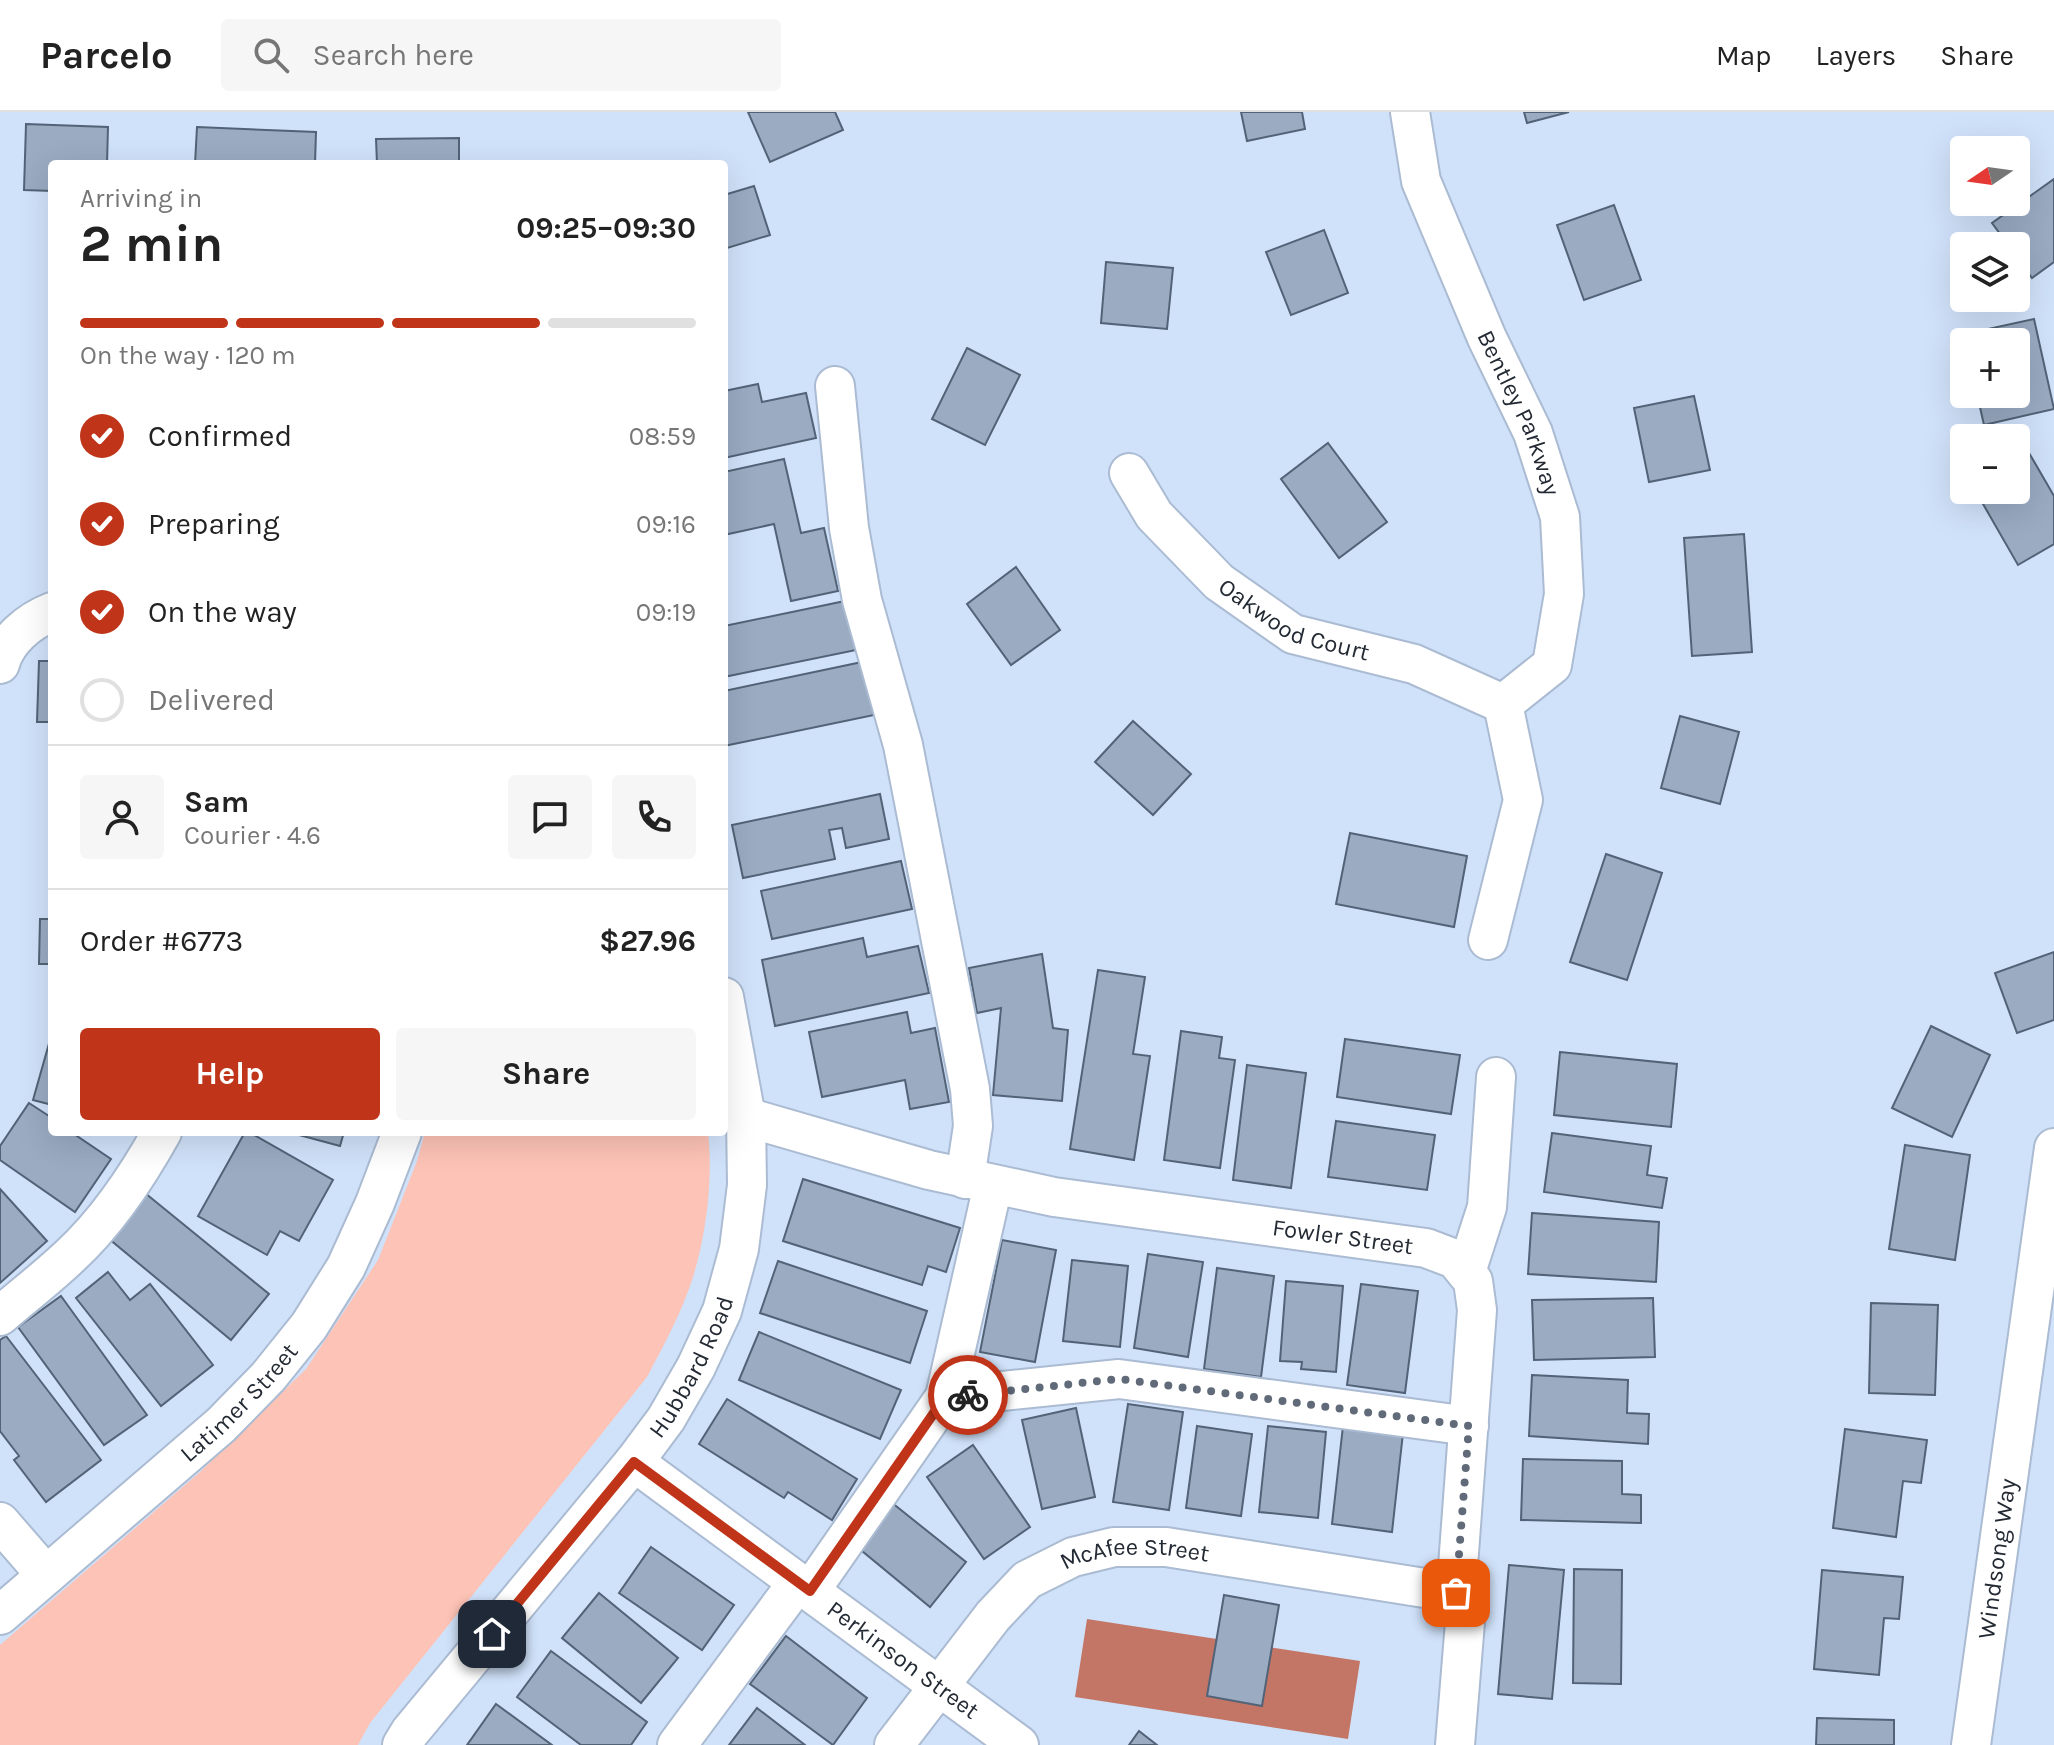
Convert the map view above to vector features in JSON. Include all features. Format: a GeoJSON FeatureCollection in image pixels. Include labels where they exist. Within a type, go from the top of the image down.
{"type":"FeatureCollection","features":[{"type":"Feature","properties":{"kind":"street","name":"Bentley Parkway"},"geometry":{"type":"LineString","coordinates":[[1410,112],[1421,181],[1487,338],[1533,433],[1560,517],[1564,594],[1552,665],[1503,704]]}},
{"type":"Feature","properties":{"kind":"street"},"geometry":{"type":"LineString","coordinates":[[677,1745],[804,1586],[945,1397],[979,1182],[970,1089],[903,745],[859,585],[849,528],[835,386]]}},
{"type":"Feature","properties":{"kind":"street","name":"Oakwood Court"},"geometry":{"type":"LineString","coordinates":[[1129,473],[1154,515],[1219,582],[1293,634],[1414,664],[1503,704]]}},
{"type":"Feature","properties":{"kind":"street"},"geometry":{"type":"LineString","coordinates":[[0,664],[24,623]]}},
{"type":"Feature","properties":{"kind":"street"},"geometry":{"type":"LineString","coordinates":[[1488,940],[1523,800],[1503,704]]}},
{"type":"Feature","properties":{"kind":"street","name":"Hubbard Road"},"geometry":{"type":"LineString","coordinates":[[402,1745],[666,1419],[696,1367],[722,1311],[739,1249],[747,1185],[746,1117],[728,1019]]}},
{"type":"Feature","properties":{"kind":"street"},"geometry":{"type":"LineString","coordinates":[[1455,1745],[1465,1622],[1456,1593],[1477,1310],[1473,1281],[1466,1272],[1487,1207],[1496,1077]]}},
{"type":"Feature","properties":{"kind":"street","name":"Fowler Street"},"geometry":{"type":"LineString","coordinates":[[746,1117],[892,1160],[1054,1197],[1426,1248],[1455,1259],[1466,1272]]}},
{"type":"Feature","properties":{"kind":"street"},"geometry":{"type":"LineString","coordinates":[[0,1316],[72,1255],[110,1213],[160,1136]]}},
{"type":"Feature","properties":{"kind":"street","name":"Latimer Street"},"geometry":{"type":"LineString","coordinates":[[0,1615],[221,1425],[268,1377],[309,1326],[346,1267],[400,1136]]}},
{"type":"Feature","properties":{"kind":"street","name":"Windsong Way"},"geometry":{"type":"LineString","coordinates":[[1971,1745],[2038,1375],[2054,1148]]}},
{"type":"Feature","properties":{"kind":"street"},"geometry":{"type":"LineString","coordinates":[[945,1397],[1119,1379],[1469,1426]]}},
{"type":"Feature","properties":{"kind":"street","name":"Perkinson Street"},"geometry":{"type":"LineString","coordinates":[[634,1462],[1019,1745]]}},
{"type":"Feature","properties":{"kind":"street"},"geometry":{"type":"LineString","coordinates":[[0,1522],[46,1575]]}},
{"type":"Feature","properties":{"kind":"street","name":"McAfee Street"},"geometry":{"type":"LineString","coordinates":[[894,1745],[993,1616],[1027,1580],[1073,1557],[1114,1547],[1166,1547],[1456,1593]]}},
{"type":"Feature","properties":{"kind":"shaded area"},"geometry":{"type":"Polygon","coordinates":[[[424,1136],[708,1136],[709,1185],[699,1257],[679,1313],[647,1377],[370,1723],[358,1745],[0,1745],[0,1645],[200,1472],[306,1369],[378,1260],[424,1136]]]}},
{"type":"Feature","properties":{"kind":"shaded area"},"geometry":{"type":"Polygon","coordinates":[[[1087,1619],[1360,1661],[1348,1739],[1075,1697],[1087,1619]]]}},
{"type":"Feature","properties":{"kind":"building"},"geometry":{"type":"Polygon","coordinates":[[[748,112],[835,112],[843,130],[770,162],[748,112]]]}},
{"type":"Feature","properties":{"kind":"building"},"geometry":{"type":"Polygon","coordinates":[[[1241,112],[1302,112],[1305,129],[1247,141],[1241,112]]]}},
{"type":"Feature","properties":{"kind":"building"},"geometry":{"type":"Polygon","coordinates":[[[1524,112],[1569,112],[1527,123],[1524,112]]]}},
{"type":"Feature","properties":{"kind":"building"},"geometry":{"type":"Polygon","coordinates":[[[26,124],[108,127],[107,160],[48,160],[48,191],[24,190],[26,124]]]}},
{"type":"Feature","properties":{"kind":"building"},"geometry":{"type":"Polygon","coordinates":[[[197,127],[316,132],[315,160],[195,160],[197,127]]]}},
{"type":"Feature","properties":{"kind":"building"},"geometry":{"type":"Polygon","coordinates":[[[459,138],[459,160],[377,160],[376,139],[459,138]]]}},
{"type":"Feature","properties":{"kind":"building"},"geometry":{"type":"Polygon","coordinates":[[[2054,179],[2054,262],[2032,278],[2030,232],[1999,232],[1992,223],[2002,216],[2030,216],[2030,196],[2054,179]]]}},
{"type":"Feature","properties":{"kind":"building"},"geometry":{"type":"Polygon","coordinates":[[[754,186],[770,235],[728,248],[728,194],[754,186]]]}},
{"type":"Feature","properties":{"kind":"building"},"geometry":{"type":"Polygon","coordinates":[[[1614,205],[1641,280],[1584,300],[1557,225],[1614,205]]]}},
{"type":"Feature","properties":{"kind":"building"},"geometry":{"type":"Polygon","coordinates":[[[1324,230],[1348,293],[1291,315],[1266,252],[1324,230]]]}},
{"type":"Feature","properties":{"kind":"building"},"geometry":{"type":"Polygon","coordinates":[[[1106,262],[1173,268],[1167,329],[1101,323],[1106,262]]]}},
{"type":"Feature","properties":{"kind":"building"},"geometry":{"type":"Polygon","coordinates":[[[2034,319],[2054,409],[1984,424],[1980,408],[2030,408],[2030,328],[1993,328],[2034,319]]]}},
{"type":"Feature","properties":{"kind":"building"},"geometry":{"type":"Polygon","coordinates":[[[967,348],[1020,375],[985,445],[932,419],[967,348]]]}},
{"type":"Feature","properties":{"kind":"building"},"geometry":{"type":"Polygon","coordinates":[[[758,384],[762,402],[806,393],[816,438],[728,457],[728,390],[758,384]]]}},
{"type":"Feature","properties":{"kind":"building"},"geometry":{"type":"Polygon","coordinates":[[[1694,396],[1710,470],[1649,482],[1634,408],[1694,396]]]}},
{"type":"Feature","properties":{"kind":"building"},"geometry":{"type":"Polygon","coordinates":[[[1328,443],[1387,522],[1339,558],[1281,479],[1328,443]]]}},
{"type":"Feature","properties":{"kind":"building"},"geometry":{"type":"Polygon","coordinates":[[[2030,455],[2054,496],[2054,544],[2018,565],[1983,504],[2030,504],[2030,455]]]}},
{"type":"Feature","properties":{"kind":"building"},"geometry":{"type":"Polygon","coordinates":[[[784,459],[801,533],[824,528],[838,591],[791,601],[774,524],[728,534],[728,471],[784,459]]]}},
{"type":"Feature","properties":{"kind":"building"},"geometry":{"type":"Polygon","coordinates":[[[1744,534],[1752,652],[1692,656],[1684,538],[1744,534]]]}},
{"type":"Feature","properties":{"kind":"building"},"geometry":{"type":"Polygon","coordinates":[[[1016,567],[1060,630],[1011,665],[967,604],[1016,567]]]}},
{"type":"Feature","properties":{"kind":"building"},"geometry":{"type":"Polygon","coordinates":[[[845,601],[856,650],[728,676],[728,625],[845,601]]]}},
{"type":"Feature","properties":{"kind":"building"},"geometry":{"type":"Polygon","coordinates":[[[39,661],[48,661],[48,722],[37,722],[39,661]]]}},
{"type":"Feature","properties":{"kind":"building"},"geometry":{"type":"Polygon","coordinates":[[[862,662],[874,715],[728,745],[728,690],[862,662]]]}},
{"type":"Feature","properties":{"kind":"building"},"geometry":{"type":"Polygon","coordinates":[[[1680,716],[1739,732],[1720,804],[1661,788],[1680,716]]]}},
{"type":"Feature","properties":{"kind":"building"},"geometry":{"type":"Polygon","coordinates":[[[1133,721],[1191,774],[1153,815],[1095,762],[1133,721]]]}},
{"type":"Feature","properties":{"kind":"building"},"geometry":{"type":"Polygon","coordinates":[[[880,794],[889,839],[846,848],[842,828],[829,830],[835,859],[743,878],[732,825],[880,794]]]}},
{"type":"Feature","properties":{"kind":"building"},"geometry":{"type":"Polygon","coordinates":[[[1350,833],[1467,856],[1454,927],[1336,904],[1350,833]]]}},
{"type":"Feature","properties":{"kind":"building"},"geometry":{"type":"Polygon","coordinates":[[[1606,854],[1662,873],[1627,980],[1570,962],[1606,854]]]}},
{"type":"Feature","properties":{"kind":"building"},"geometry":{"type":"Polygon","coordinates":[[[901,861],[912,909],[772,939],[761,891],[901,861]]]}},
{"type":"Feature","properties":{"kind":"building"},"geometry":{"type":"Polygon","coordinates":[[[40,919],[48,919],[48,964],[39,964],[40,919]]]}},
{"type":"Feature","properties":{"kind":"building"},"geometry":{"type":"Polygon","coordinates":[[[863,938],[867,957],[918,946],[929,993],[775,1026],[762,960],[863,938]]]}},
{"type":"Feature","properties":{"kind":"building"},"geometry":{"type":"Polygon","coordinates":[[[2054,952],[2054,1020],[2017,1033],[1995,973],[2054,952]]]}},
{"type":"Feature","properties":{"kind":"building"},"geometry":{"type":"Polygon","coordinates":[[[1042,954],[1053,1028],[1068,1030],[1062,1101],[993,1095],[1001,1008],[977,1013],[969,968],[1042,954]]]}},
{"type":"Feature","properties":{"kind":"building"},"geometry":{"type":"Polygon","coordinates":[[[1098,970],[1145,977],[1133,1054],[1150,1056],[1134,1160],[1070,1149],[1098,970]]]}},
{"type":"Feature","properties":{"kind":"building"},"geometry":{"type":"Polygon","coordinates":[[[907,1012],[911,1033],[935,1028],[949,1102],[910,1109],[905,1080],[822,1097],[809,1032],[907,1012]]]}},
{"type":"Feature","properties":{"kind":"building"},"geometry":{"type":"Polygon","coordinates":[[[1931,1026],[1990,1055],[1952,1137],[1892,1108],[1931,1026]]]}},
{"type":"Feature","properties":{"kind":"building"},"geometry":{"type":"Polygon","coordinates":[[[1181,1031],[1222,1037],[1219,1058],[1235,1060],[1220,1168],[1164,1160],[1181,1031]]]}},
{"type":"Feature","properties":{"kind":"building"},"geometry":{"type":"Polygon","coordinates":[[[1345,1039],[1460,1055],[1451,1114],[1337,1097],[1345,1039]]]}},
{"type":"Feature","properties":{"kind":"building"},"geometry":{"type":"Polygon","coordinates":[[[48,1047],[48,1104],[33,1100],[48,1047]]]}},
{"type":"Feature","properties":{"kind":"building"},"geometry":{"type":"Polygon","coordinates":[[[1560,1052],[1677,1064],[1671,1127],[1554,1115],[1560,1052]]]}},
{"type":"Feature","properties":{"kind":"building"},"geometry":{"type":"Polygon","coordinates":[[[1247,1065],[1306,1073],[1291,1188],[1233,1180],[1247,1065]]]}},
{"type":"Feature","properties":{"kind":"building"},"geometry":{"type":"Polygon","coordinates":[[[29,1103],[48,1115],[48,1136],[77,1136],[111,1159],[75,1212],[0,1160],[0,1146],[29,1103]]]}},
{"type":"Feature","properties":{"kind":"building"},"geometry":{"type":"Polygon","coordinates":[[[1336,1121],[1435,1135],[1427,1190],[1328,1177],[1336,1121]]]}},
{"type":"Feature","properties":{"kind":"building"},"geometry":{"type":"Polygon","coordinates":[[[1552,1133],[1651,1146],[1647,1175],[1667,1178],[1662,1208],[1544,1192],[1552,1133]]]}},
{"type":"Feature","properties":{"kind":"building"},"geometry":{"type":"Polygon","coordinates":[[[243,1136],[256,1136],[333,1180],[299,1241],[280,1231],[267,1255],[198,1216],[243,1136]]]}},
{"type":"Feature","properties":{"kind":"building"},"geometry":{"type":"Polygon","coordinates":[[[303,1136],[343,1136],[340,1146],[303,1136]]]}},
{"type":"Feature","properties":{"kind":"building"},"geometry":{"type":"Polygon","coordinates":[[[1905,1145],[1970,1155],[1955,1260],[1889,1249],[1905,1145]]]}},
{"type":"Feature","properties":{"kind":"building"},"geometry":{"type":"Polygon","coordinates":[[[803,1179],[960,1228],[946,1272],[928,1266],[922,1285],[783,1241],[803,1179]]]}},
{"type":"Feature","properties":{"kind":"building"},"geometry":{"type":"Polygon","coordinates":[[[0,1189],[47,1241],[0,1283],[0,1189]]]}},
{"type":"Feature","properties":{"kind":"building"},"geometry":{"type":"Polygon","coordinates":[[[145,1193],[269,1294],[231,1340],[108,1238],[145,1193]]]}},
{"type":"Feature","properties":{"kind":"building"},"geometry":{"type":"Polygon","coordinates":[[[1532,1213],[1659,1222],[1656,1282],[1528,1274],[1532,1213]]]}},
{"type":"Feature","properties":{"kind":"building"},"geometry":{"type":"Polygon","coordinates":[[[1002,1240],[1056,1250],[1035,1362],[980,1352],[1002,1240]]]}},
{"type":"Feature","properties":{"kind":"building"},"geometry":{"type":"Polygon","coordinates":[[[1148,1254],[1203,1262],[1188,1357],[1134,1348],[1148,1254]]]}},
{"type":"Feature","properties":{"kind":"building"},"geometry":{"type":"Polygon","coordinates":[[[1072,1260],[1128,1266],[1120,1347],[1063,1341],[1072,1260]]]}},
{"type":"Feature","properties":{"kind":"building"},"geometry":{"type":"Polygon","coordinates":[[[778,1261],[927,1311],[910,1363],[760,1313],[778,1261]]]}},
{"type":"Feature","properties":{"kind":"building"},"geometry":{"type":"Polygon","coordinates":[[[1217,1268],[1274,1276],[1261,1377],[1204,1369],[1217,1268]]]}},
{"type":"Feature","properties":{"kind":"building"},"geometry":{"type":"Polygon","coordinates":[[[108,1272],[130,1300],[150,1284],[213,1365],[161,1406],[76,1298],[108,1272]]]}},
{"type":"Feature","properties":{"kind":"building"},"geometry":{"type":"Polygon","coordinates":[[[1286,1281],[1343,1286],[1336,1372],[1301,1369],[1302,1362],[1280,1361],[1286,1281]]]}},
{"type":"Feature","properties":{"kind":"building"},"geometry":{"type":"Polygon","coordinates":[[[1361,1284],[1418,1291],[1405,1393],[1347,1385],[1361,1284]]]}},
{"type":"Feature","properties":{"kind":"building"},"geometry":{"type":"Polygon","coordinates":[[[61,1296],[147,1415],[104,1445],[18,1327],[61,1296]]]}},
{"type":"Feature","properties":{"kind":"building"},"geometry":{"type":"Polygon","coordinates":[[[1653,1298],[1655,1357],[1534,1360],[1532,1300],[1653,1298]]]}},
{"type":"Feature","properties":{"kind":"building"},"geometry":{"type":"Polygon","coordinates":[[[1871,1303],[1938,1305],[1935,1395],[1869,1393],[1871,1303]]]}},
{"type":"Feature","properties":{"kind":"building"},"geometry":{"type":"Polygon","coordinates":[[[759,1332],[901,1390],[880,1439],[739,1380],[759,1332]]]}},
{"type":"Feature","properties":{"kind":"building"},"geometry":{"type":"Polygon","coordinates":[[[6,1336],[101,1460],[46,1502],[14,1460],[19,1456],[0,1431],[0,1340],[6,1336]]]}},
{"type":"Feature","properties":{"kind":"building"},"geometry":{"type":"Polygon","coordinates":[[[1532,1375],[1628,1380],[1627,1413],[1649,1414],[1648,1444],[1529,1436],[1532,1375]]]}},
{"type":"Feature","properties":{"kind":"building"},"geometry":{"type":"Polygon","coordinates":[[[727,1399],[857,1479],[832,1520],[788,1492],[784,1498],[699,1444],[727,1399]]]}},
{"type":"Feature","properties":{"kind":"building"},"geometry":{"type":"Polygon","coordinates":[[[1128,1404],[1183,1412],[1169,1510],[1113,1502],[1128,1404]]]}},
{"type":"Feature","properties":{"kind":"building"},"geometry":{"type":"Polygon","coordinates":[[[1076,1408],[1095,1497],[1042,1509],[1022,1420],[1076,1408]]]}},
{"type":"Feature","properties":{"kind":"building"},"geometry":{"type":"Polygon","coordinates":[[[1197,1426],[1252,1434],[1241,1516],[1186,1508],[1197,1426]]]}},
{"type":"Feature","properties":{"kind":"building"},"geometry":{"type":"Polygon","coordinates":[[[1268,1426],[1326,1432],[1318,1518],[1259,1512],[1268,1426]]]}},
{"type":"Feature","properties":{"kind":"building"},"geometry":{"type":"Polygon","coordinates":[[[1343,1426],[1403,1433],[1392,1532],[1332,1524],[1343,1426]]]}},
{"type":"Feature","properties":{"kind":"building"},"geometry":{"type":"Polygon","coordinates":[[[1845,1429],[1927,1440],[1921,1483],[1903,1481],[1896,1537],[1833,1528],[1845,1429]]]}},
{"type":"Feature","properties":{"kind":"building"},"geometry":{"type":"Polygon","coordinates":[[[973,1445],[1030,1527],[984,1559],[927,1477],[973,1445]]]}},
{"type":"Feature","properties":{"kind":"building"},"geometry":{"type":"Polygon","coordinates":[[[1523,1459],[1622,1461],[1622,1494],[1641,1495],[1641,1523],[1521,1520],[1523,1459]]]}},
{"type":"Feature","properties":{"kind":"building"},"geometry":{"type":"Polygon","coordinates":[[[891,1502],[966,1562],[930,1607],[856,1546],[891,1502]]]}},
{"type":"Feature","properties":{"kind":"building"},"geometry":{"type":"Polygon","coordinates":[[[651,1547],[734,1605],[702,1650],[619,1593],[651,1547]]]}},
{"type":"Feature","properties":{"kind":"building"},"geometry":{"type":"Polygon","coordinates":[[[1509,1565],[1564,1570],[1552,1699],[1498,1694],[1509,1565]]]}},
{"type":"Feature","properties":{"kind":"building"},"geometry":{"type":"Polygon","coordinates":[[[1574,1569],[1622,1570],[1621,1684],[1573,1683],[1574,1569]]]}},
{"type":"Feature","properties":{"kind":"building"},"geometry":{"type":"Polygon","coordinates":[[[1822,1570],[1903,1577],[1899,1619],[1884,1618],[1879,1675],[1814,1669],[1822,1570]]]}},
{"type":"Feature","properties":{"kind":"building"},"geometry":{"type":"Polygon","coordinates":[[[599,1593],[678,1658],[641,1703],[562,1638],[599,1593]]]}},
{"type":"Feature","properties":{"kind":"building"},"geometry":{"type":"Polygon","coordinates":[[[1224,1595],[1279,1605],[1262,1706],[1207,1696],[1224,1595]]]}},
{"type":"Feature","properties":{"kind":"building"},"geometry":{"type":"Polygon","coordinates":[[[786,1636],[867,1698],[833,1745],[750,1684],[786,1636]]]}},
{"type":"Feature","properties":{"kind":"building"},"geometry":{"type":"Polygon","coordinates":[[[551,1651],[647,1722],[631,1745],[581,1745],[517,1697],[551,1651]]]}},
{"type":"Feature","properties":{"kind":"building"},"geometry":{"type":"Polygon","coordinates":[[[496,1704],[552,1745],[467,1745],[496,1704]]]}},
{"type":"Feature","properties":{"kind":"building"},"geometry":{"type":"Polygon","coordinates":[[[757,1708],[805,1745],[729,1745],[757,1708]]]}},
{"type":"Feature","properties":{"kind":"building"},"geometry":{"type":"Polygon","coordinates":[[[1817,1718],[1894,1720],[1894,1745],[1816,1745],[1817,1718]]]}},
{"type":"Feature","properties":{"kind":"building"},"geometry":{"type":"Polygon","coordinates":[[[1139,1731],[1157,1745],[1129,1745],[1139,1731]]]}},
{"type":"Feature","properties":{"kind":"way so far"},"geometry":{"type":"LineString","coordinates":[[968,1395],[1119,1379],[1469,1426],[1456,1593]]}},
{"type":"Feature","properties":{"kind":"route"},"geometry":{"type":"LineString","coordinates":[[492,1634],[634,1462],[810,1591],[945,1397],[968,1395]]}}]}
